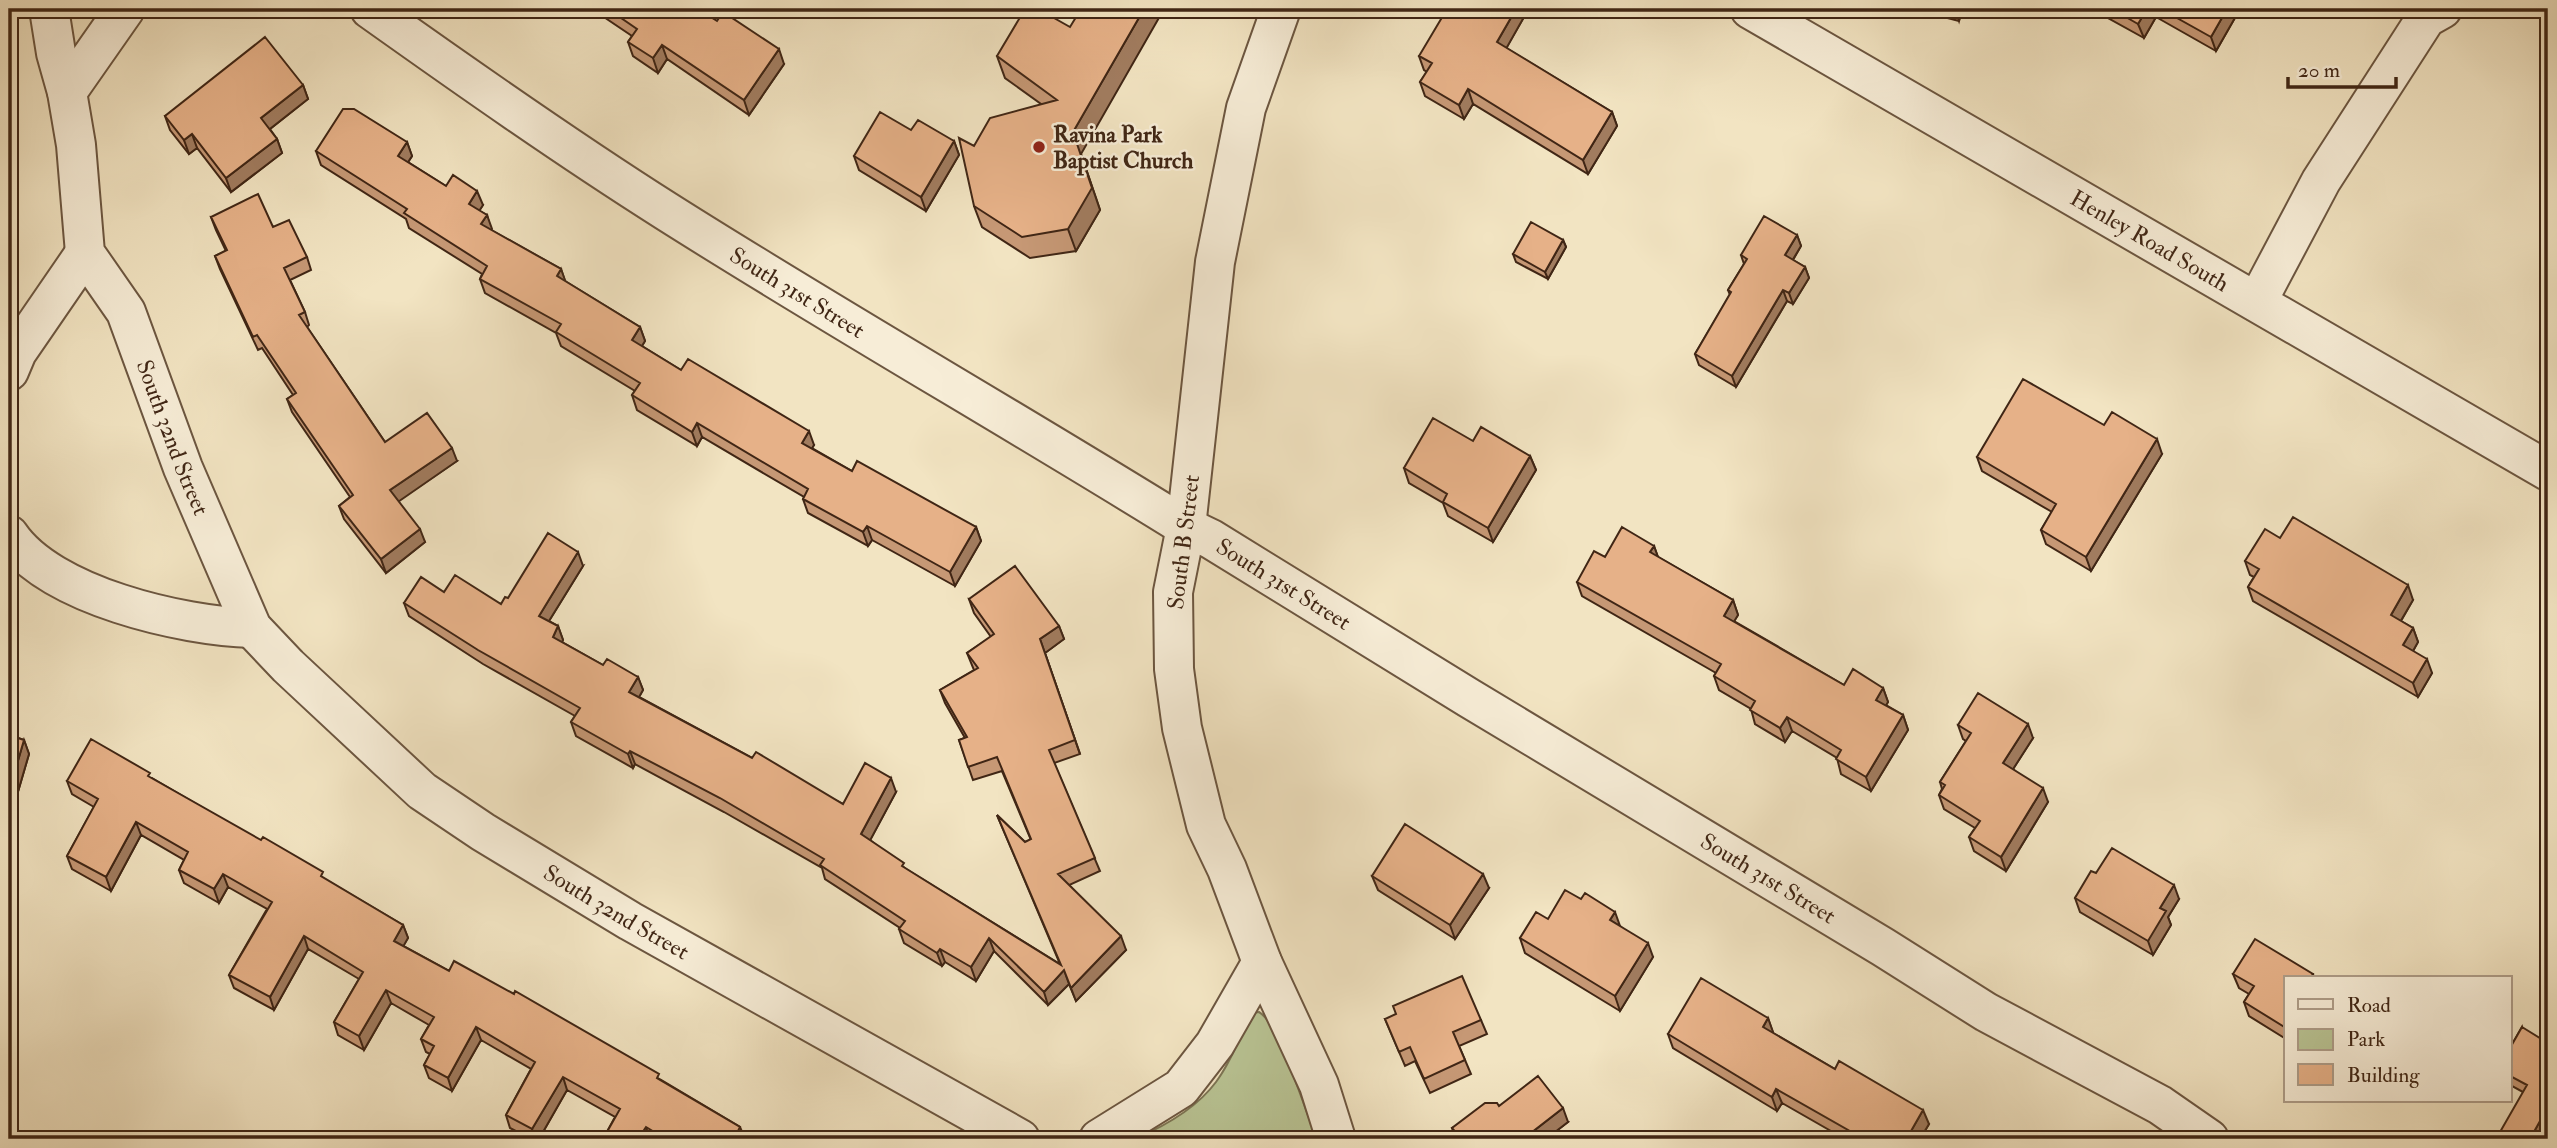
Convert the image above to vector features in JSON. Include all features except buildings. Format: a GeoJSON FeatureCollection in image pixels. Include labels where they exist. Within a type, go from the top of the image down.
{"type":"FeatureCollection","features":[{"type":"Feature","properties":{"kind":"street"},"geometry":{"type":"LineString","coordinates":[[9,371],[17,352],[85,253],[76,145],[49,9]]}},
{"type":"Feature","properties":{"kind":"street"},"geometry":{"type":"LineString","coordinates":[[67,92],[125,9]]}},
{"type":"Feature","properties":{"kind":"street","name":"South 31st Street"},"geometry":{"type":"LineString","coordinates":[[370,9],[527,121],[667,212],[1186,527],[1211,539],[1986,1012],[2161,1105],[2209,1139]]}},
{"type":"Feature","properties":{"kind":"street","name":"South B Street"},"geometry":{"type":"LineString","coordinates":[[1281,9],[1246,108],[1215,262],[1186,527],[1172,592],[1174,669],[1182,728],[1206,825],[1227,869],[1262,962],[1319,1085],[1336,1139]]}},
{"type":"Feature","properties":{"kind":"street","name":"Henley Road South"},"geometry":{"type":"LineString","coordinates":[[1750,9],[2548,471]]}},
{"type":"Feature","properties":{"kind":"street"},"geometry":{"type":"LineString","coordinates":[[2257,302],[2321,181],[2427,18],[2442,9]]}},
{"type":"Feature","properties":{"kind":"street","name":"South 32nd Street"},"geometry":{"type":"LineString","coordinates":[[85,253],[126,312],[183,468],[252,628],[288,666],[422,791],[483,832],[630,921],[1020,1139]]}},
{"type":"Feature","properties":{"kind":"street"},"geometry":{"type":"LineString","coordinates":[[9,535],[24,554],[38,564],[90,592],[136,609],[178,620],[219,627],[252,628]]}},
{"type":"Feature","properties":{"kind":"street"},"geometry":{"type":"LineString","coordinates":[[1098,1139],[1181,1088],[1215,1044],[1262,962]]}},
{"type":"Feature","properties":{"kind":"green space"},"geometry":{"type":"Polygon","coordinates":[[[1259,1012],[1267,1020],[1283,1050],[1317,1139],[1135,1139],[1179,1116],[1208,1092],[1226,1066],[1251,1013],[1259,1012]]]}},
{"type":"Feature","properties":{"kind":"place","name":"Ravina Park Baptist Church"},"geometry":{"type":"Point","coordinates":[1039,147]}}]}
